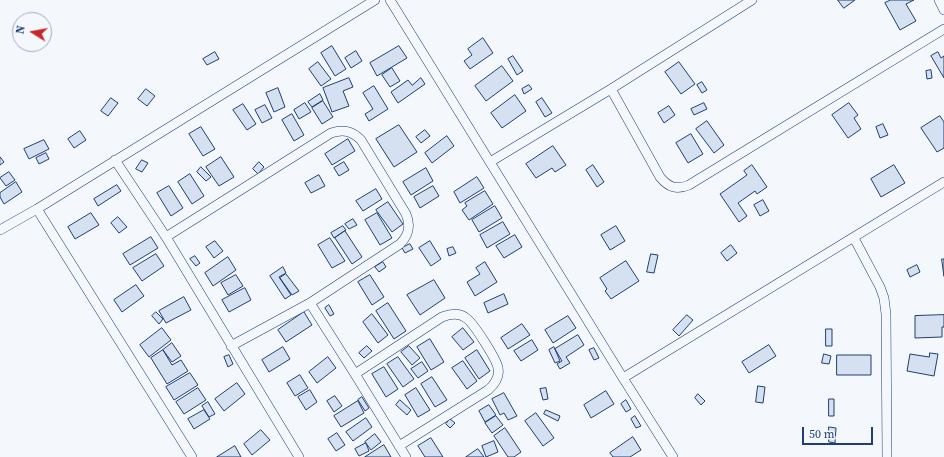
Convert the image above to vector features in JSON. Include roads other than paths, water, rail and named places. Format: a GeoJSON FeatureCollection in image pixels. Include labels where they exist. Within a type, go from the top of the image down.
{"type":"FeatureCollection","features":[{"type":"Feature","properties":{"kind":"street"},"geometry":{"type":"LineString","coordinates":[[0,230],[37,209],[375,0]]}},
{"type":"Feature","properties":{"kind":"street"},"geometry":{"type":"LineString","coordinates":[[390,0],[673,457]]}},
{"type":"Feature","properties":{"kind":"street"},"geometry":{"type":"LineString","coordinates":[[490,162],[611,89],[752,0]]}},
{"type":"Feature","properties":{"kind":"street"},"geometry":{"type":"LineString","coordinates":[[939,0],[944,10]]}},
{"type":"Feature","properties":{"kind":"street"},"geometry":{"type":"LineString","coordinates":[[611,89],[660,177],[669,186],[673,188],[681,188],[689,185],[944,28]]}},
{"type":"Feature","properties":{"kind":"street"},"geometry":{"type":"LineString","coordinates":[[166,237],[339,130],[355,134],[361,140],[406,214],[409,222],[409,230],[406,238],[400,244],[310,303],[231,346]]}},
{"type":"Feature","properties":{"kind":"street"},"geometry":{"type":"LineString","coordinates":[[115,160],[166,237],[299,457]]}},
{"type":"Feature","properties":{"kind":"street"},"geometry":{"type":"LineString","coordinates":[[623,378],[944,182]]}},
{"type":"Feature","properties":{"kind":"street"},"geometry":{"type":"LineString","coordinates":[[37,209],[192,457]]}},
{"type":"Feature","properties":{"kind":"street"},"geometry":{"type":"LineString","coordinates":[[854,238],[880,287],[884,298],[886,314],[887,457]]}},
{"type":"Feature","properties":{"kind":"street"},"geometry":{"type":"LineString","coordinates":[[310,303],[356,374],[406,457]]}},
{"type":"Feature","properties":{"kind":"street"},"geometry":{"type":"LineString","coordinates":[[356,374],[442,317],[450,314],[458,314],[466,318],[472,324],[495,360],[498,368],[498,376],[494,384],[488,390],[399,446]]}}]}
